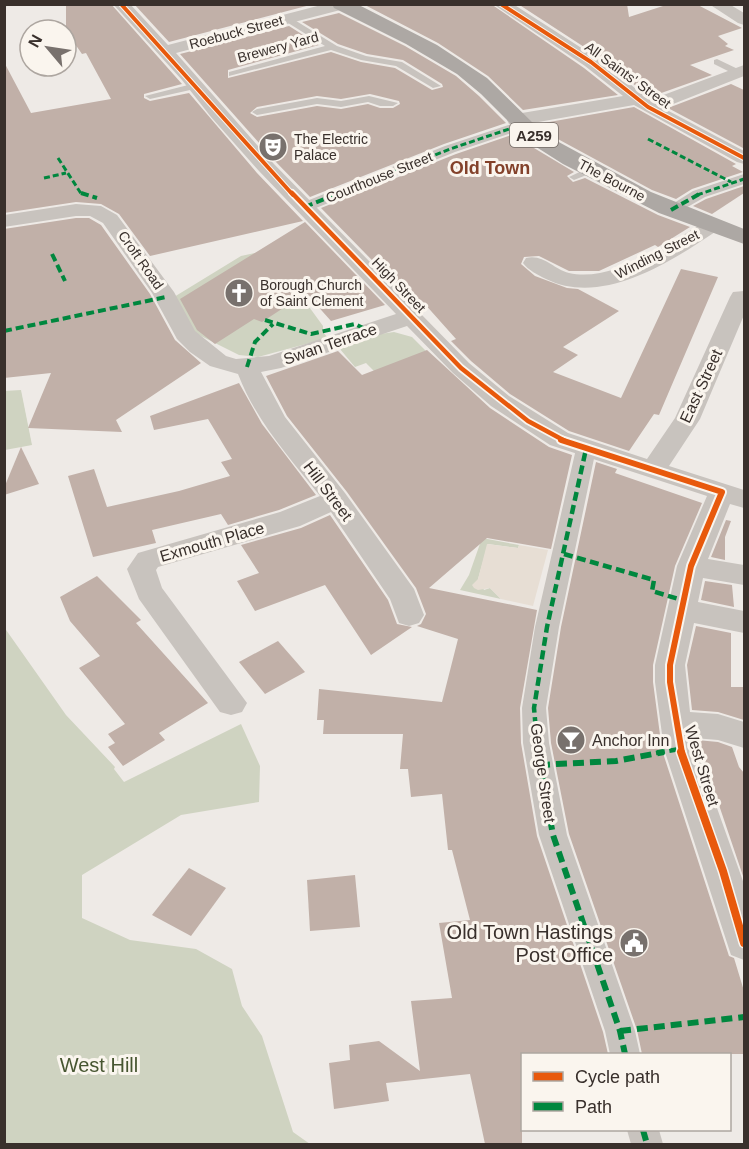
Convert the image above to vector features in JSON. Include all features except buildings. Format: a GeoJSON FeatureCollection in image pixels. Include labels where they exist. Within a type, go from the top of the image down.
{"type":"FeatureCollection","features":[{"type":"Feature","properties":{"kind":"highway","name":"The Bourne"},"geometry":{"type":"LineString","coordinates":[[341,5],[411,38],[456,64],[492,93],[518,122],[582,173],[711,226],[744,237]]}},
{"type":"Feature","properties":{"kind":"street","name":"High Street"},"geometry":{"type":"LineString","coordinates":[[121,4],[198,83],[305,207],[461,368],[500,401],[559,439],[733,495]]}},
{"type":"Feature","properties":{"kind":"street","name":"All Saints' Street"},"geometry":{"type":"LineString","coordinates":[[501,4],[591,62],[643,103],[744,158]]}},
{"type":"Feature","properties":{"kind":"street"},"geometry":{"type":"LineString","coordinates":[[717,4],[744,20]]}},
{"type":"Feature","properties":{"kind":"street","name":"Roebuck Street"},"geometry":{"type":"LineString","coordinates":[[165,51],[341,5]]}},
{"type":"Feature","properties":{"kind":"street","name":"Courthouse Street"},"geometry":{"type":"LineString","coordinates":[[305,207],[518,122],[643,103],[733,71]]}},
{"type":"Feature","properties":{"kind":"street"},"geometry":{"type":"LineString","coordinates":[[671,210],[717,187],[744,179]]}},
{"type":"Feature","properties":{"kind":"street","name":"Croft Road"},"geometry":{"type":"LineString","coordinates":[[4,221],[76,210],[94,210],[111,219],[163,292],[185,334],[198,347],[218,361],[247,367]]}},
{"type":"Feature","properties":{"kind":"street","name":"Winding Street"},"geometry":{"type":"LineString","coordinates":[[534,264],[566,279],[602,281],[677,247],[711,226]]}},
{"type":"Feature","properties":{"kind":"street","name":"East Street"},"geometry":{"type":"LineString","coordinates":[[653,470],[687,419],[741,297]]}},
{"type":"Feature","properties":{"kind":"street","name":"Swan Terrace"},"geometry":{"type":"LineString","coordinates":[[247,367],[273,363],[413,316]]}},
{"type":"Feature","properties":{"kind":"street","name":"Hill Street"},"geometry":{"type":"LineString","coordinates":[[247,367],[258,395],[273,423],[336,500],[404,596],[409,615]]}},
{"type":"Feature","properties":{"kind":"street","name":"George Street"},"geometry":{"type":"LineString","coordinates":[[586,449],[547,627],[534,708],[536,743],[553,835],[626,1053]]}},
{"type":"Feature","properties":{"kind":"street","name":"West Street"},"geometry":{"type":"LineString","coordinates":[[733,495],[691,566],[670,665],[675,723],[680,749],[723,871],[744,943]]}},
{"type":"Feature","properties":{"kind":"street","name":"Exmouth Place"},"geometry":{"type":"LineString","coordinates":[[231,703],[149,592],[141,569],[148,560],[290,519],[336,500]]}},
{"type":"Feature","properties":{"kind":"street"},"geometry":{"type":"LineString","coordinates":[[691,566],[744,575]]}},
{"type":"Feature","properties":{"kind":"street"},"geometry":{"type":"LineString","coordinates":[[681,610],[744,622]]}},
{"type":"Feature","properties":{"kind":"street"},"geometry":{"type":"LineString","coordinates":[[675,723],[718,727],[744,735]]}},
{"type":"Feature","properties":{"kind":"lane"},"geometry":{"type":"LineString","coordinates":[[288,19],[331,47],[364,58],[399,64],[436,86]]}},
{"type":"Feature","properties":{"kind":"lane","name":"Brewery Yard"},"geometry":{"type":"LineString","coordinates":[[232,74],[331,47]]}},
{"type":"Feature","properties":{"kind":"lane"},"geometry":{"type":"LineString","coordinates":[[706,67],[733,71]]}},
{"type":"Feature","properties":{"kind":"lane"},"geometry":{"type":"LineString","coordinates":[[150,96],[198,83]]}},
{"type":"Feature","properties":{"kind":"lane"},"geometry":{"type":"LineString","coordinates":[[257,112],[316,101],[341,104],[369,99],[380,103],[393,103]]}},
{"type":"Feature","properties":{"kind":"green space"},"geometry":{"type":"Polygon","coordinates":[[[273,249],[299,293],[323,326],[323,332],[328,338],[258,357],[239,355],[191,331],[174,297],[241,256],[273,249]]]}},
{"type":"Feature","properties":{"kind":"green space"},"geometry":{"type":"Polygon","coordinates":[[[394,332],[412,337],[427,352],[376,373],[366,363],[355,367],[340,349],[380,334],[394,332]]]}},
{"type":"Feature","properties":{"kind":"green space"},"geometry":{"type":"Polygon","coordinates":[[[21,390],[32,445],[5,450],[4,391],[21,390]]]}},
{"type":"Feature","properties":{"kind":"green space"},"geometry":{"type":"Polygon","coordinates":[[[482,538],[519,545],[518,548],[488,544],[478,579],[484,590],[490,588],[501,599],[460,590],[469,575],[482,538]]]}},
{"type":"Feature","properties":{"kind":"green space","name":"West Hill"},"geometry":{"type":"Polygon","coordinates":[[[4,627],[66,715],[115,767],[114,769],[124,782],[241,724],[260,766],[259,802],[181,815],[82,875],[82,918],[130,940],[196,949],[232,969],[242,1006],[262,1036],[293,1132],[310,1144],[5,1144],[4,627]]]}},
{"type":"Feature","properties":{"kind":"shaded area"},"geometry":{"type":"Polygon","coordinates":[[[487,544],[518,548],[519,545],[548,550],[533,606],[501,599],[490,588],[478,590],[474,588],[472,585],[478,579],[487,544]]]}},
{"type":"Feature","properties":{"kind":"marked path"},"geometry":{"type":"LineString","coordinates":[[4,5],[9,4]]}},
{"type":"Feature","properties":{"kind":"marked path"},"geometry":{"type":"LineString","coordinates":[[305,207],[450,149],[521,125]]}},
{"type":"Feature","properties":{"kind":"marked path"},"geometry":{"type":"LineString","coordinates":[[648,139],[731,182]]}},
{"type":"Feature","properties":{"kind":"marked path"},"geometry":{"type":"LineString","coordinates":[[58,158],[82,195],[97,198]]}},
{"type":"Feature","properties":{"kind":"marked path"},"geometry":{"type":"LineString","coordinates":[[44,178],[66,173]]}},
{"type":"Feature","properties":{"kind":"marked path"},"geometry":{"type":"LineString","coordinates":[[671,210],[699,194],[744,179]]}},
{"type":"Feature","properties":{"kind":"marked path"},"geometry":{"type":"LineString","coordinates":[[52,254],[65,281]]}},
{"type":"Feature","properties":{"kind":"marked path"},"geometry":{"type":"LineString","coordinates":[[4,331],[166,297]]}},
{"type":"Feature","properties":{"kind":"marked path"},"geometry":{"type":"LineString","coordinates":[[265,320],[288,329],[311,334],[355,324],[369,331]]}},
{"type":"Feature","properties":{"kind":"marked path"},"geometry":{"type":"LineString","coordinates":[[247,367],[255,342],[273,324]]}},
{"type":"Feature","properties":{"kind":"marked path"},"geometry":{"type":"LineString","coordinates":[[586,449],[547,627],[534,708],[536,743],[553,835],[620,1031],[625,1053]]}},
{"type":"Feature","properties":{"kind":"marked path"},"geometry":{"type":"LineString","coordinates":[[564,554],[654,580],[652,591],[682,600]]}},
{"type":"Feature","properties":{"kind":"marked path"},"geometry":{"type":"LineString","coordinates":[[539,765],[616,761],[680,749]]}},
{"type":"Feature","properties":{"kind":"marked path"},"geometry":{"type":"LineString","coordinates":[[620,1031],[744,1017]]}},
{"type":"Feature","properties":{"kind":"marked path"},"geometry":{"type":"LineString","coordinates":[[643,1131],[647,1144]]}},
{"type":"Feature","properties":{"kind":"cycle path"},"geometry":{"type":"LineString","coordinates":[[121,4],[188,76],[217,113],[266,167],[461,368],[500,401],[559,439],[722,492],[691,566],[670,665],[670,682],[680,749],[723,871],[744,943]]}},
{"type":"Feature","properties":{"kind":"cycle path"},"geometry":{"type":"LineString","coordinates":[[501,4],[591,62],[648,107],[744,158]]}},
{"type":"Feature","properties":{"kind":"place","name":"The Electric Palace"},"geometry":{"type":"Point","coordinates":[273,147]}},
{"type":"Feature","properties":{"kind":"place","name":"Borough Church of Saint Clement"},"geometry":{"type":"Point","coordinates":[239,293]}},
{"type":"Feature","properties":{"kind":"place","name":"Anchor Inn"},"geometry":{"type":"Point","coordinates":[571,740]}},
{"type":"Feature","properties":{"kind":"place","name":"Old Town Hastings Post Office"},"geometry":{"type":"Point","coordinates":[634,943]}},
{"type":"Feature","properties":{"kind":"district","name":"Old Town"},"geometry":{"type":"Point","coordinates":[490,168]}}]}
